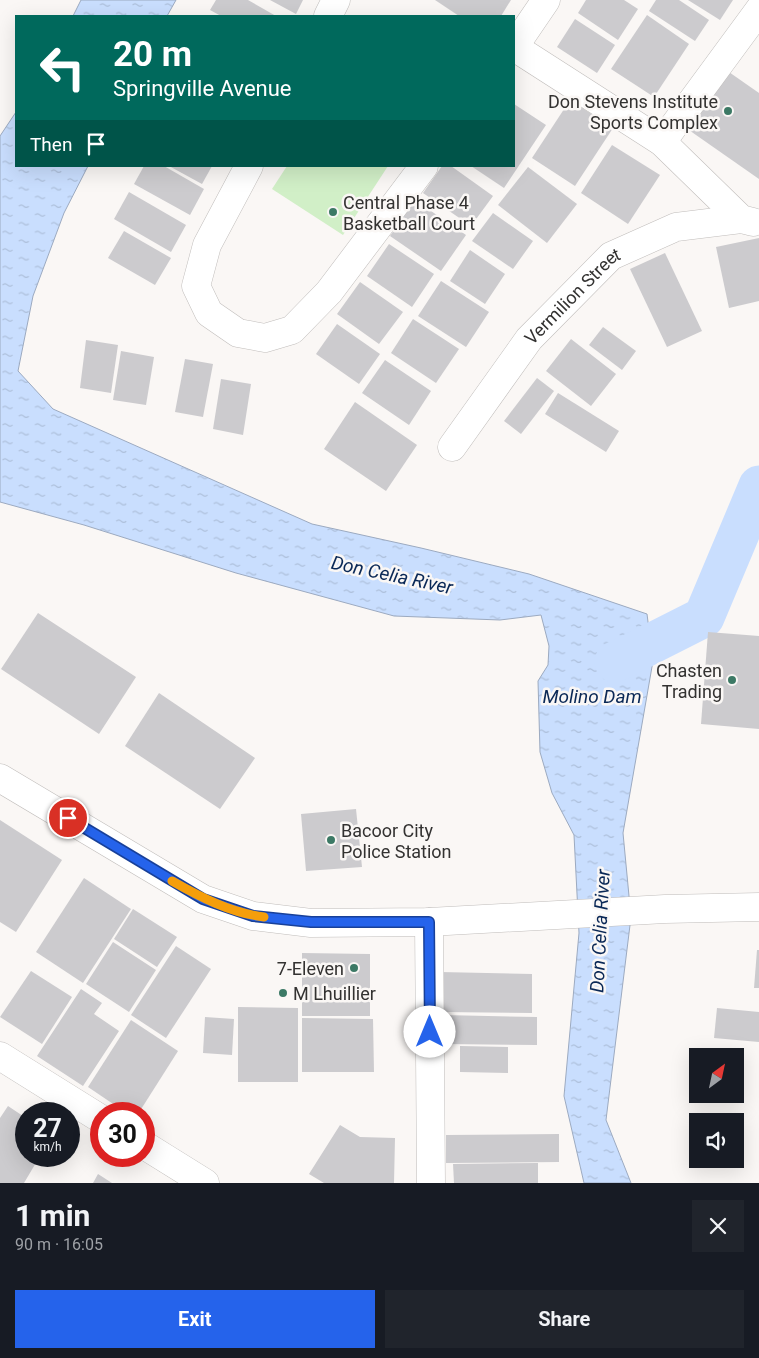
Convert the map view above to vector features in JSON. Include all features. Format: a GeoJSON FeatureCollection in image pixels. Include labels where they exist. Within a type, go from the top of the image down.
{"type":"FeatureCollection","features":[{"type":"Feature","properties":{"kind":"street"},"geometry":{"type":"LineString","coordinates":[[328,15],[336,0]]}},
{"type":"Feature","properties":{"kind":"street"},"geometry":{"type":"LineString","coordinates":[[515,46],[546,0]]}},
{"type":"Feature","properties":{"kind":"street"},"geometry":{"type":"LineString","coordinates":[[662,142],[759,10]]}},
{"type":"Feature","properties":{"kind":"street"},"geometry":{"type":"LineString","coordinates":[[515,48],[662,142],[750,221]]}},
{"type":"Feature","properties":{"kind":"street"},"geometry":{"type":"LineString","coordinates":[[248,167],[207,245],[196,286],[209,313],[238,333],[264,338],[292,330],[329,292],[423,167]]}},
{"type":"Feature","properties":{"kind":"street","name":"Vermilion Street"},"geometry":{"type":"LineString","coordinates":[[452,447],[529,339],[611,256],[676,227],[750,221]]}},
{"type":"Feature","properties":{"kind":"street"},"geometry":{"type":"LineString","coordinates":[[0,778],[203,899],[253,916],[311,922],[429,922],[665,908],[759,907]]}},
{"type":"Feature","properties":{"kind":"street"},"geometry":{"type":"LineString","coordinates":[[429,922],[431,1183]]}},
{"type":"Feature","properties":{"kind":"street"},"geometry":{"type":"LineString","coordinates":[[0,1056],[90,1112]]}},
{"type":"Feature","properties":{"kind":"street"},"geometry":{"type":"LineString","coordinates":[[155,1152],[205,1183]]}},
{"type":"Feature","properties":{"kind":"green space","name":"Central Phase 4 Basketball Court"},"geometry":{"type":"Polygon","coordinates":[[[286,167],[387,167],[343,235],[272,189],[286,167]]]}},
{"type":"Feature","properties":{"kind":"water"},"geometry":{"type":"Polygon","coordinates":[[[81,0],[176,0],[168,15],[74,15],[81,0]]]}},
{"type":"Feature","properties":{"kind":"water","name":"Molino Dam"},"geometry":{"type":"Polygon","coordinates":[[[15,114],[15,167],[87,167],[64,213],[33,296],[18,371],[53,409],[312,524],[529,574],[647,614],[653,661],[623,833],[631,917],[606,1120],[631,1183],[584,1183],[564,1096],[579,933],[574,835],[552,793],[540,752],[538,681],[548,665],[549,646],[541,615],[500,620],[394,616],[236,573],[84,525],[0,502],[0,136],[15,114]]]}},
{"type":"Feature","properties":{"kind":"building"},"geometry":{"type":"Polygon","coordinates":[[[216,0],[248,0],[274,15],[219,15],[210,10],[216,0]]]}},
{"type":"Feature","properties":{"kind":"building"},"geometry":{"type":"Polygon","coordinates":[[[270,0],[303,0],[296,14],[270,0]]]}},
{"type":"Feature","properties":{"kind":"building"},"geometry":{"type":"Polygon","coordinates":[[[435,0],[511,0],[502,15],[458,15],[435,0]]]}},
{"type":"Feature","properties":{"kind":"building"},"geometry":{"type":"Polygon","coordinates":[[[586,0],[624,0],[638,9],[618,40],[578,13],[586,0]]]}},
{"type":"Feature","properties":{"kind":"building"},"geometry":{"type":"Polygon","coordinates":[[[656,0],[679,0],[709,20],[695,41],[649,11],[656,0]]]}},
{"type":"Feature","properties":{"kind":"building"},"geometry":{"type":"Polygon","coordinates":[[[688,0],[733,0],[720,20],[688,0]]]}},
{"type":"Feature","properties":{"kind":"building"},"geometry":{"type":"Polygon","coordinates":[[[647,15],[689,44],[654,97],[611,69],[647,15]]]}},
{"type":"Feature","properties":{"kind":"building"},"geometry":{"type":"Polygon","coordinates":[[[575,19],[615,45],[597,73],[557,47],[575,19]]]}},
{"type":"Feature","properties":{"kind":"building","name":"Don Stevens Institute Sports Complex"},"geometry":{"type":"Polygon","coordinates":[[[726,70],[759,93],[759,179],[686,128],[726,70]]]}},
{"type":"Feature","properties":{"kind":"building"},"geometry":{"type":"Polygon","coordinates":[[[570,100],[613,128],[575,186],[532,158],[570,100]]]}},
{"type":"Feature","properties":{"kind":"building"},"geometry":{"type":"Polygon","coordinates":[[[515,105],[546,125],[504,188],[472,167],[515,167],[515,105]]]}},
{"type":"Feature","properties":{"kind":"building"},"geometry":{"type":"Polygon","coordinates":[[[612,145],[660,175],[628,224],[581,193],[612,145]]]}},
{"type":"Feature","properties":{"kind":"building"},"geometry":{"type":"Polygon","coordinates":[[[143,167],[166,167],[204,189],[190,215],[134,184],[143,167]]]}},
{"type":"Feature","properties":{"kind":"building"},"geometry":{"type":"Polygon","coordinates":[[[171,167],[211,167],[202,184],[171,167]]]}},
{"type":"Feature","properties":{"kind":"building"},"geometry":{"type":"Polygon","coordinates":[[[441,167],[452,167],[493,196],[471,226],[423,193],[441,167]]]}},
{"type":"Feature","properties":{"kind":"building"},"geometry":{"type":"Polygon","coordinates":[[[528,167],[577,204],[547,243],[498,205],[528,167]]]}},
{"type":"Feature","properties":{"kind":"building"},"geometry":{"type":"Polygon","coordinates":[[[129,192],[186,225],[171,252],[114,219],[129,192]]]}},
{"type":"Feature","properties":{"kind":"building"},"geometry":{"type":"Polygon","coordinates":[[[415,200],[466,235],[441,271],[390,236],[415,200]]]}},
{"type":"Feature","properties":{"kind":"building"},"geometry":{"type":"Polygon","coordinates":[[[493,213],[533,241],[513,269],[472,241],[493,213]]]}},
{"type":"Feature","properties":{"kind":"building"},"geometry":{"type":"Polygon","coordinates":[[[124,231],[171,258],[155,285],[108,258],[124,231]]]}},
{"type":"Feature","properties":{"kind":"building"},"geometry":{"type":"Polygon","coordinates":[[[759,238],[759,301],[729,308],[716,247],[759,238]]]}},
{"type":"Feature","properties":{"kind":"building"},"geometry":{"type":"Polygon","coordinates":[[[389,244],[434,274],[412,307],[367,276],[389,244]]]}},
{"type":"Feature","properties":{"kind":"building"},"geometry":{"type":"Polygon","coordinates":[[[470,250],[505,274],[485,304],[450,281],[470,250]]]}},
{"type":"Feature","properties":{"kind":"building"},"geometry":{"type":"Polygon","coordinates":[[[665,253],[702,331],[667,347],[630,269],[665,253]]]}},
{"type":"Feature","properties":{"kind":"building"},"geometry":{"type":"Polygon","coordinates":[[[441,281],[489,312],[466,347],[418,316],[441,281]]]}},
{"type":"Feature","properties":{"kind":"building"},"geometry":{"type":"Polygon","coordinates":[[[360,282],[403,312],[379,344],[337,314],[360,282]]]}},
{"type":"Feature","properties":{"kind":"building"},"geometry":{"type":"Polygon","coordinates":[[[413,319],[459,349],[436,383],[391,353],[413,319]]]}},
{"type":"Feature","properties":{"kind":"building"},"geometry":{"type":"Polygon","coordinates":[[[337,324],[380,354],[359,384],[316,354],[337,324]]]}},
{"type":"Feature","properties":{"kind":"building"},"geometry":{"type":"Polygon","coordinates":[[[603,327],[636,351],[622,370],[589,345],[603,327]]]}},
{"type":"Feature","properties":{"kind":"building"},"geometry":{"type":"Polygon","coordinates":[[[571,339],[616,374],[591,406],[546,371],[571,339]]]}},
{"type":"Feature","properties":{"kind":"building"},"geometry":{"type":"Polygon","coordinates":[[[86,340],[118,345],[111,393],[80,388],[86,340]]]}},
{"type":"Feature","properties":{"kind":"building"},"geometry":{"type":"Polygon","coordinates":[[[121,351],[154,357],[146,405],[113,400],[121,351]]]}},
{"type":"Feature","properties":{"kind":"building"},"geometry":{"type":"Polygon","coordinates":[[[185,359],[213,364],[203,417],[175,412],[185,359]]]}},
{"type":"Feature","properties":{"kind":"building"},"geometry":{"type":"Polygon","coordinates":[[[385,360],[431,391],[409,425],[362,393],[385,360]]]}},
{"type":"Feature","properties":{"kind":"building"},"geometry":{"type":"Polygon","coordinates":[[[537,378],[554,391],[521,434],[504,421],[537,378]]]}},
{"type":"Feature","properties":{"kind":"building"},"geometry":{"type":"Polygon","coordinates":[[[221,379],[251,384],[243,435],[213,429],[221,379]]]}},
{"type":"Feature","properties":{"kind":"building"},"geometry":{"type":"Polygon","coordinates":[[[558,393],[619,431],[606,452],[545,414],[558,393]]]}},
{"type":"Feature","properties":{"kind":"building"},"geometry":{"type":"Polygon","coordinates":[[[355,402],[417,445],[386,491],[324,449],[355,402]]]}},
{"type":"Feature","properties":{"kind":"building"},"geometry":{"type":"Polygon","coordinates":[[[38,613],[136,677],[99,734],[1,669],[38,613]]]}},
{"type":"Feature","properties":{"kind":"building","name":"Chasten Trading"},"geometry":{"type":"Polygon","coordinates":[[[708,632],[759,636],[759,729],[701,724],[708,632]]]}},
{"type":"Feature","properties":{"kind":"building"},"geometry":{"type":"Polygon","coordinates":[[[159,693],[255,758],[220,809],[125,746],[159,693]]]}},
{"type":"Feature","properties":{"kind":"building","name":"Bacoor City Police Station"},"geometry":{"type":"Polygon","coordinates":[[[356,809],[362,867],[306,871],[301,814],[356,809]]]}},
{"type":"Feature","properties":{"kind":"building"},"geometry":{"type":"Polygon","coordinates":[[[0,820],[62,860],[16,932],[0,922],[0,820]]]}},
{"type":"Feature","properties":{"kind":"building"},"geometry":{"type":"Polygon","coordinates":[[[84,878],[131,909],[83,983],[36,952],[84,878]]]}},
{"type":"Feature","properties":{"kind":"building"},"geometry":{"type":"Polygon","coordinates":[[[133,909],[177,937],[157,967],[114,939],[133,909]]]}},
{"type":"Feature","properties":{"kind":"building"},"geometry":{"type":"Polygon","coordinates":[[[113,942],[156,970],[129,1012],[86,984],[113,942]]]}},
{"type":"Feature","properties":{"kind":"building"},"geometry":{"type":"Polygon","coordinates":[[[176,946],[211,969],[166,1038],[131,1015],[176,946]]]}},
{"type":"Feature","properties":{"kind":"building"},"geometry":{"type":"Polygon","coordinates":[[[757,950],[759,950],[759,988],[754,988],[757,950]]]}},
{"type":"Feature","properties":{"kind":"building"},"geometry":{"type":"Polygon","coordinates":[[[302,953],[370,954],[370,1016],[302,1016],[302,953]]]}},
{"type":"Feature","properties":{"kind":"building"},"geometry":{"type":"Polygon","coordinates":[[[31,971],[72,997],[42,1044],[0,1017],[31,971]]]}},
{"type":"Feature","properties":{"kind":"building"},"geometry":{"type":"Polygon","coordinates":[[[440,972],[532,974],[532,1013],[439,1012],[440,972]]]}},
{"type":"Feature","properties":{"kind":"building"},"geometry":{"type":"Polygon","coordinates":[[[81,989],[102,1003],[94,1014],[119,1031],[83,1086],[37,1056],[81,989]]]}},
{"type":"Feature","properties":{"kind":"building"},"geometry":{"type":"Polygon","coordinates":[[[238,1007],[298,1008],[298,1082],[238,1082],[238,1007]]]}},
{"type":"Feature","properties":{"kind":"building"},"geometry":{"type":"Polygon","coordinates":[[[717,1008],[759,1012],[759,1042],[714,1038],[717,1008]]]}},
{"type":"Feature","properties":{"kind":"building"},"geometry":{"type":"Polygon","coordinates":[[[443,1015],[537,1017],[537,1045],[443,1044],[443,1015]]]}},
{"type":"Feature","properties":{"kind":"building"},"geometry":{"type":"Polygon","coordinates":[[[205,1017],[234,1019],[232,1055],[203,1053],[205,1017]]]}},
{"type":"Feature","properties":{"kind":"building"},"geometry":{"type":"Polygon","coordinates":[[[302,1018],[373,1019],[374,1072],[302,1072],[302,1018]]]}},
{"type":"Feature","properties":{"kind":"building"},"geometry":{"type":"Polygon","coordinates":[[[131,1020],[178,1051],[146,1102],[110,1102],[88,1087],[131,1020]]]}},
{"type":"Feature","properties":{"kind":"building"},"geometry":{"type":"Polygon","coordinates":[[[460,1046],[508,1047],[508,1073],[460,1072],[460,1046]]]}},
{"type":"Feature","properties":{"kind":"building"},"geometry":{"type":"Polygon","coordinates":[[[8,1106],[15,1111],[15,1167],[33,1167],[24,1183],[0,1183],[0,1118],[8,1106]]]}},
{"type":"Feature","properties":{"kind":"building"},"geometry":{"type":"Polygon","coordinates":[[[340,1125],[360,1137],[395,1138],[394,1183],[324,1183],[309,1174],[340,1125]]]}},
{"type":"Feature","properties":{"kind":"building"},"geometry":{"type":"Polygon","coordinates":[[[559,1134],[559,1162],[446,1163],[446,1135],[559,1134]]]}},
{"type":"Feature","properties":{"kind":"building"},"geometry":{"type":"Polygon","coordinates":[[[538,1163],[538,1183],[454,1183],[453,1164],[538,1163]]]}},
{"type":"Feature","properties":{"kind":"building"},"geometry":{"type":"Polygon","coordinates":[[[98,1174],[112,1183],[93,1183],[98,1174]]]}},
{"type":"Feature","properties":{"kind":"waterway"},"geometry":{"type":"LineString","coordinates":[[615,662],[704,617],[759,486]]}},
{"type":"Feature","properties":{"kind":"slow traffic"},"geometry":{"type":"LineString","coordinates":[[172,881],[203,899],[253,916],[264,917]]}},
{"type":"Feature","properties":{"kind":"place","name":"Don Stevens Institute Sports Complex"},"geometry":{"type":"Point","coordinates":[728,111]}},
{"type":"Feature","properties":{"kind":"place","name":"Central Phase 4 Basketball Court"},"geometry":{"type":"Point","coordinates":[333,212]}},
{"type":"Feature","properties":{"kind":"place","name":"Chasten Trading"},"geometry":{"type":"Point","coordinates":[732,680]}},
{"type":"Feature","properties":{"kind":"place","name":"Bacoor City Police Station"},"geometry":{"type":"Point","coordinates":[331,840]}},
{"type":"Feature","properties":{"kind":"place","name":"7-Eleven"},"geometry":{"type":"Point","coordinates":[354,968]}},
{"type":"Feature","properties":{"kind":"place","name":"M Lhuillier"},"geometry":{"type":"Point","coordinates":[283,993]}},
{"type":"Feature","properties":{"kind":"route"},"geometry":{"type":"LineString","coordinates":[[68,818],[203,899],[253,916],[311,922],[429,922],[430,1032]]}},
{"type":"Feature","properties":{"kind":"water label","name":"Don Celia River"},"geometry":{"type":"Point","coordinates":[392,575]}},
{"type":"Feature","properties":{"kind":"water label","name":"Don Celia River"},"geometry":{"type":"Point","coordinates":[600,931]}}]}
